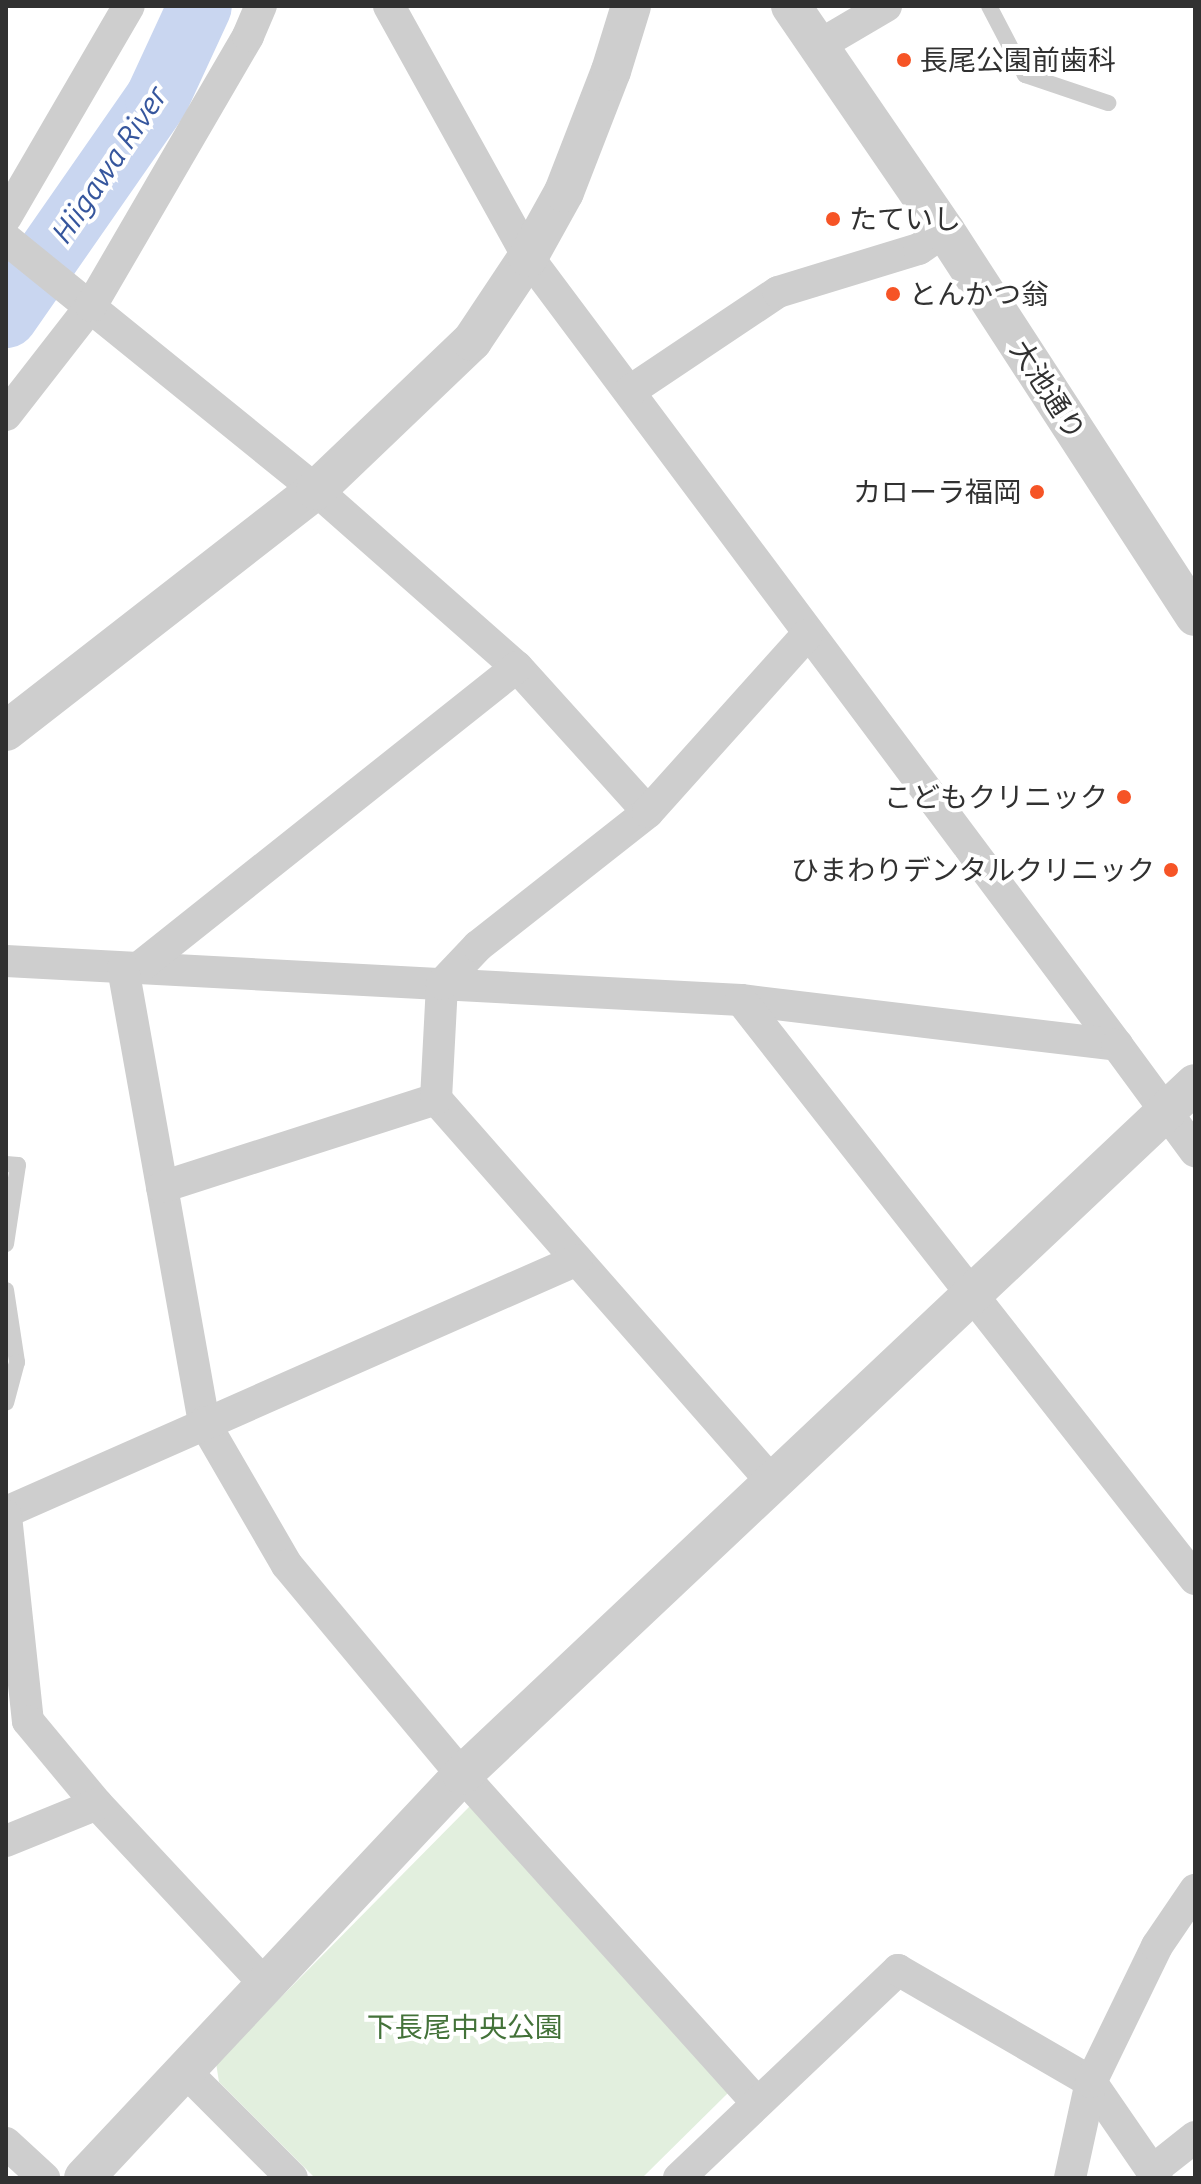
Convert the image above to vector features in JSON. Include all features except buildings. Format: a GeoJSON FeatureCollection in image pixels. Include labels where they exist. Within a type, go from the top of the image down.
{"type":"FeatureCollection","features":[{"type":"Feature","properties":{"kind":"street"},"geometry":{"type":"LineString","coordinates":[[6,415],[87,302],[248,36],[261,6]]}},
{"type":"Feature","properties":{"kind":"street"},"geometry":{"type":"LineString","coordinates":[[389,6],[528,257],[630,391],[807,635],[1195,1151]]}},
{"type":"Feature","properties":{"kind":"street"},"geometry":{"type":"LineString","coordinates":[[6,731],[316,490],[472,341],[528,257],[564,192],[611,71],[631,6]]}},
{"type":"Feature","properties":{"kind":"street","name":"大池通り"},"geometry":{"type":"LineString","coordinates":[[791,6],[945,231],[1195,616]]}},
{"type":"Feature","properties":{"kind":"street"},"geometry":{"type":"LineString","coordinates":[[818,46],[886,6]]}},
{"type":"Feature","properties":{"kind":"street"},"geometry":{"type":"LineString","coordinates":[[126,8],[8,234],[316,490],[517,667],[648,812]]}},
{"type":"Feature","properties":{"kind":"street"},"geometry":{"type":"LineString","coordinates":[[630,391],[778,292],[919,249],[945,231]]}},
{"type":"Feature","properties":{"kind":"street"},"geometry":{"type":"LineString","coordinates":[[772,1482],[436,1099],[442,984],[478,946],[648,812],[807,635]]}},
{"type":"Feature","properties":{"kind":"street"},"geometry":{"type":"LineString","coordinates":[[132,967],[517,667]]}},
{"type":"Feature","properties":{"kind":"street"},"geometry":{"type":"LineString","coordinates":[[6,961],[741,1000],[1117,1045]]}},
{"type":"Feature","properties":{"kind":"street"},"geometry":{"type":"LineString","coordinates":[[132,967],[162,1187],[204,1422],[287,1565],[462,1775],[756,2101]]}},
{"type":"Feature","properties":{"kind":"street"},"geometry":{"type":"LineString","coordinates":[[741,1000],[1195,1579]]}},
{"type":"Feature","properties":{"kind":"street"},"geometry":{"type":"LineString","coordinates":[[84,2178],[462,1775],[1195,1084]]}},
{"type":"Feature","properties":{"kind":"street"},"geometry":{"type":"LineString","coordinates":[[162,1187],[436,1099]]}},
{"type":"Feature","properties":{"kind":"street"},"geometry":{"type":"LineString","coordinates":[[266,1985],[97,1804],[28,1721],[6,1514],[204,1422],[577,1260]]}},
{"type":"Feature","properties":{"kind":"street"},"geometry":{"type":"LineString","coordinates":[[6,1841],[97,1804]]}},
{"type":"Feature","properties":{"kind":"street"},"geometry":{"type":"LineString","coordinates":[[1070,2178],[1091,2082],[1157,1946],[1195,1890]]}},
{"type":"Feature","properties":{"kind":"street"},"geometry":{"type":"LineString","coordinates":[[679,2178],[756,2101],[898,1970],[1091,2082],[1154,2175],[1195,2137]]}},
{"type":"Feature","properties":{"kind":"street"},"geometry":{"type":"LineString","coordinates":[[185,2071],[292,2178]]}},
{"type":"Feature","properties":{"kind":"street"},"geometry":{"type":"LineString","coordinates":[[6,2143],[44,2178]]}},
{"type":"Feature","properties":{"kind":"lane"},"geometry":{"type":"LineString","coordinates":[[989,6],[1025,75],[1108,103]]}},
{"type":"Feature","properties":{"kind":"lane"},"geometry":{"type":"LineString","coordinates":[[6,1164],[18,1165],[6,1244]]}},
{"type":"Feature","properties":{"kind":"lane"},"geometry":{"type":"LineString","coordinates":[[6,1290],[17,1362],[6,1403]]}},
{"type":"Feature","properties":{"kind":"green space","name":"下長尾中央公園"},"geometry":{"type":"Polygon","coordinates":[[[471,1805],[728,2093],[642,2178],[315,2178],[219,2082],[216,2063],[471,1805]]]}},
{"type":"Feature","properties":{"kind":"waterway","name":"Hiigawa River"},"geometry":{"type":"LineString","coordinates":[[6,316],[157,99],[200,6]]}},
{"type":"Feature","properties":{"kind":"place","name":"長尾公園前歯科"},"geometry":{"type":"Point","coordinates":[904,60]}},
{"type":"Feature","properties":{"kind":"place","name":"たていし"},"geometry":{"type":"Point","coordinates":[833,219]}},
{"type":"Feature","properties":{"kind":"place","name":"とんかつ翁"},"geometry":{"type":"Point","coordinates":[893,294]}},
{"type":"Feature","properties":{"kind":"place","name":"カローラ福岡"},"geometry":{"type":"Point","coordinates":[1037,492]}},
{"type":"Feature","properties":{"kind":"place","name":"こどもクリニック"},"geometry":{"type":"Point","coordinates":[1124,797]}},
{"type":"Feature","properties":{"kind":"place","name":"ひまわりデンタルクリニック"},"geometry":{"type":"Point","coordinates":[1171,870]}}]}
